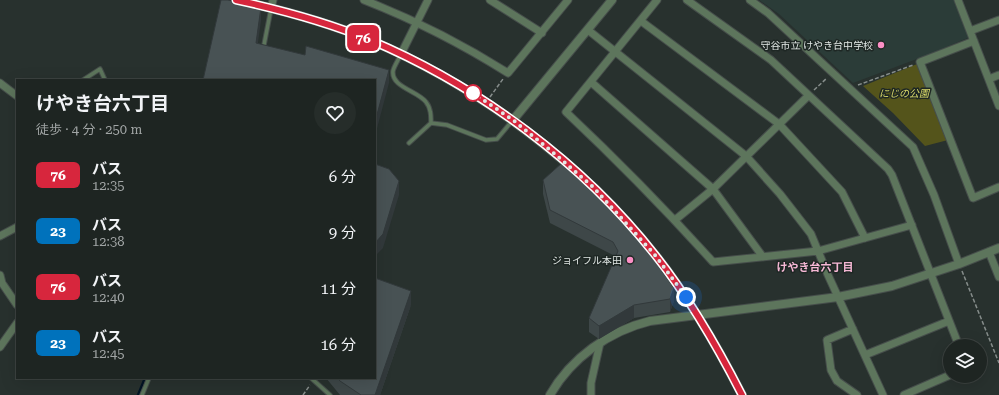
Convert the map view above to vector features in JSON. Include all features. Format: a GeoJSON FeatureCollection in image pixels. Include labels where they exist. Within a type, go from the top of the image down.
{"type":"FeatureCollection","features":[{"type":"Feature","properties":{"kind":"street"},"geometry":{"type":"LineString","coordinates":[[236,0],[272,4],[370,40],[447,78],[486,101],[513,120],[593,187],[622,217],[655,255],[698,315],[742,395]]}},
{"type":"Feature","properties":{"kind":"street"},"geometry":{"type":"LineString","coordinates":[[364,0],[417,22],[470,50],[508,73],[568,0]]}},
{"type":"Feature","properties":{"kind":"street"},"geometry":{"type":"LineString","coordinates":[[401,54],[428,0]]}},
{"type":"Feature","properties":{"kind":"street"},"geometry":{"type":"LineString","coordinates":[[490,0],[542,33]]}},
{"type":"Feature","properties":{"kind":"street"},"geometry":{"type":"LineString","coordinates":[[513,120],[612,0]]}},
{"type":"Feature","properties":{"kind":"street"},"geometry":{"type":"LineString","coordinates":[[657,0],[566,112],[675,220],[713,262],[818,251],[912,225]]}},
{"type":"Feature","properties":{"kind":"street"},"geometry":{"type":"LineString","coordinates":[[687,0],[771,60],[892,175],[956,339]]}},
{"type":"Feature","properties":{"kind":"street"},"geometry":{"type":"LineString","coordinates":[[750,0],[768,13],[913,148],[934,195],[959,264]]}},
{"type":"Feature","properties":{"kind":"street"},"geometry":{"type":"LineString","coordinates":[[958,0],[999,106]]}},
{"type":"Feature","properties":{"kind":"street"},"geometry":{"type":"LineString","coordinates":[[970,31],[999,20]]}},
{"type":"Feature","properties":{"kind":"street"},"geometry":{"type":"LineString","coordinates":[[641,21],[779,124],[842,192],[865,238]]}},
{"type":"Feature","properties":{"kind":"street"},"geometry":{"type":"LineString","coordinates":[[588,30],[746,156],[780,194],[811,234],[883,395]]}},
{"type":"Feature","properties":{"kind":"street"},"geometry":{"type":"LineString","coordinates":[[974,41],[920,62],[973,198],[999,187]]}},
{"type":"Feature","properties":{"kind":"street"},"geometry":{"type":"LineString","coordinates":[[989,79],[999,75]]}},
{"type":"Feature","properties":{"kind":"street"},"geometry":{"type":"LineString","coordinates":[[591,82],[713,189],[763,257]]}},
{"type":"Feature","properties":{"kind":"street"},"geometry":{"type":"LineString","coordinates":[[0,83],[16,95]]}},
{"type":"Feature","properties":{"kind":"street"},"geometry":{"type":"LineString","coordinates":[[675,220],[713,189],[808,96]]}},
{"type":"Feature","properties":{"kind":"street"},"geometry":{"type":"LineString","coordinates":[[0,236],[16,227]]}},
{"type":"Feature","properties":{"kind":"street"},"geometry":{"type":"LineString","coordinates":[[550,395],[567,371],[581,356],[624,329],[636,325],[650,321],[838,297],[892,286],[959,264],[999,248]]}},
{"type":"Feature","properties":{"kind":"street"},"geometry":{"type":"LineString","coordinates":[[989,252],[999,276]]}},
{"type":"Feature","properties":{"kind":"street"},"geometry":{"type":"LineString","coordinates":[[0,278],[16,303]]}},
{"type":"Feature","properties":{"kind":"street"},"geometry":{"type":"LineString","coordinates":[[865,356],[949,321]]}},
{"type":"Feature","properties":{"kind":"street"},"geometry":{"type":"LineString","coordinates":[[0,347],[16,324]]}},
{"type":"Feature","properties":{"kind":"street"},"geometry":{"type":"LineString","coordinates":[[853,329],[827,340],[831,370],[837,381],[857,395]]}},
{"type":"Feature","properties":{"kind":"street"},"geometry":{"type":"LineString","coordinates":[[591,395],[591,383],[600,343]]}},
{"type":"Feature","properties":{"kind":"street"},"geometry":{"type":"LineString","coordinates":[[904,395],[943,378]]}},
{"type":"Feature","properties":{"kind":"lane"},"geometry":{"type":"LineString","coordinates":[[262,55],[272,4]]}},
{"type":"Feature","properties":{"kind":"lane"},"geometry":{"type":"LineString","coordinates":[[401,54],[393,72],[394,80],[426,101],[430,109],[431,123]]}},
{"type":"Feature","properties":{"kind":"lane"},"geometry":{"type":"LineString","coordinates":[[85,79],[100,69],[105,79]]}},
{"type":"Feature","properties":{"kind":"lane"},"geometry":{"type":"LineString","coordinates":[[408,143],[431,123],[447,125],[486,140],[497,139],[513,120]]}},
{"type":"Feature","properties":{"kind":"lane"},"geometry":{"type":"LineString","coordinates":[[142,395],[149,379]]}},
{"type":"Feature","properties":{"kind":"lane"},"geometry":{"type":"LineString","coordinates":[[312,379],[330,395]]}},
{"type":"Feature","properties":{"kind":"path"},"geometry":{"type":"LineString","coordinates":[[849,88],[920,62]]}},
{"type":"Feature","properties":{"kind":"path"},"geometry":{"type":"LineString","coordinates":[[486,101],[508,73]]}},
{"type":"Feature","properties":{"kind":"path"},"geometry":{"type":"LineString","coordinates":[[808,96],[833,73]]}},
{"type":"Feature","properties":{"kind":"path"},"geometry":{"type":"LineString","coordinates":[[959,264],[999,363]]}},
{"type":"Feature","properties":{"kind":"path"},"geometry":{"type":"LineString","coordinates":[[303,395],[312,379]]}},
{"type":"Feature","properties":{"kind":"shaded area","name":"守谷市立 けやき台中学校"},"geometry":{"type":"Polygon","coordinates":[[[759,0],[956,0],[970,37],[853,83],[779,14],[759,0]]]}},
{"type":"Feature","properties":{"kind":"green space","name":"にじの公園"},"geometry":{"type":"Polygon","coordinates":[[[917,64],[948,140],[925,146],[893,113],[863,86],[917,64]]]}},
{"type":"Feature","properties":{"kind":"building"},"geometry":{"type":"Polygon","coordinates":[[[221,0],[228,0],[261,7],[256,43],[305,55],[306,46],[389,70],[376,118],[376,79],[203,79],[221,0]]]}},
{"type":"Feature","properties":{"kind":"building","name":"ジョイフル本田"},"geometry":{"type":"Polygon","coordinates":[[[563,162],[635,233],[674,288],[670,299],[634,305],[599,326],[589,318],[618,251],[613,242],[550,210],[543,180],[563,162]]]}},
{"type":"Feature","properties":{"kind":"building"},"geometry":{"type":"Polygon","coordinates":[[[376,164],[389,169],[399,181],[383,234],[376,242],[376,164]]]}},
{"type":"Feature","properties":{"kind":"building"},"geometry":{"type":"Polygon","coordinates":[[[376,278],[411,291],[375,395],[361,395],[338,379],[376,379],[376,278]]]}},
{"type":"Feature","properties":{"kind":"waterway"},"geometry":{"type":"LineString","coordinates":[[138,395],[145,379]]}},
{"type":"Feature","properties":{"kind":"bus line","name":"76"},"geometry":{"type":"LineString","coordinates":[[236,0],[306,17],[370,40],[434,71],[486,101],[513,120],[593,187],[627,222],[655,255],[698,315],[742,395]]}},
{"type":"Feature","properties":{"kind":"place","name":"守谷市立 けやき台中学校"},"geometry":{"type":"Point","coordinates":[881,45]}},
{"type":"Feature","properties":{"kind":"place","name":"ジョイフル本田"},"geometry":{"type":"Point","coordinates":[630,260]}},
{"type":"Feature","properties":{"kind":"district","name":"けやき台六丁目"},"geometry":{"type":"Point","coordinates":[815,267]}},
{"type":"Feature","properties":{"kind":"route"},"geometry":{"type":"LineString","coordinates":[[473,93],[513,120],[593,187],[627,222],[655,255],[686,297]]}}]}
